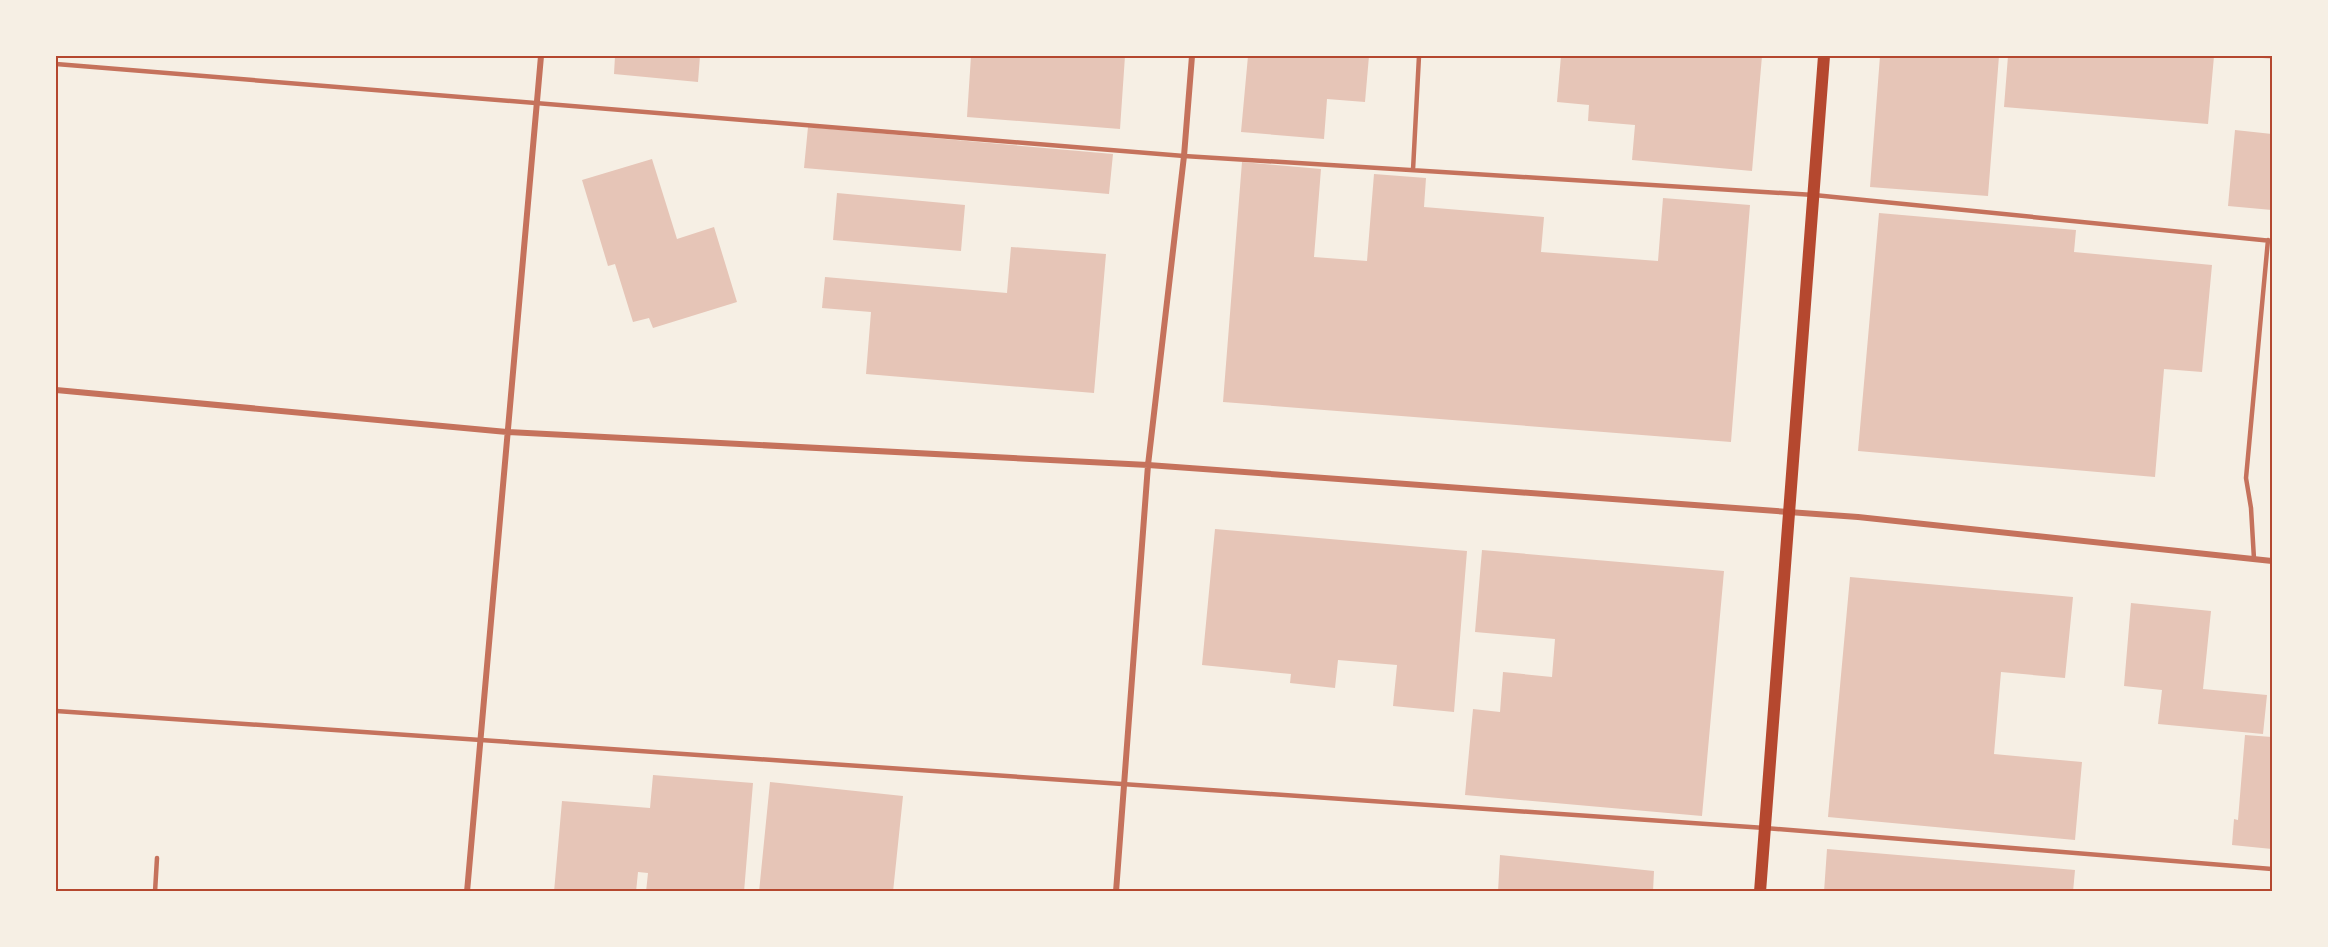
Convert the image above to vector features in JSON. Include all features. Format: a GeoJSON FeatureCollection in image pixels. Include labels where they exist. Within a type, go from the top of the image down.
{"type":"FeatureCollection","features":[{"type":"Feature","properties":{"kind":"main road"},"geometry":{"type":"LineString","coordinates":[[1760,891],[1824,56]]}},
{"type":"Feature","properties":{"kind":"street"},"geometry":{"type":"LineString","coordinates":[[467,891],[541,56]]}},
{"type":"Feature","properties":{"kind":"street"},"geometry":{"type":"LineString","coordinates":[[1116,891],[1148,465],[1184,156],[1191,56]]}},
{"type":"Feature","properties":{"kind":"street"},"geometry":{"type":"LineString","coordinates":[[56,390],[507,432],[1148,465],[1789,512],[2272,561]]}},
{"type":"Feature","properties":{"kind":"lane"},"geometry":{"type":"LineString","coordinates":[[1413,170],[1419,56]]}},
{"type":"Feature","properties":{"kind":"lane"},"geometry":{"type":"LineString","coordinates":[[56,64],[1184,156],[1814,195],[2270,240],[2246,478],[2251,508],[2254,559]]}},
{"type":"Feature","properties":{"kind":"lane"},"geometry":{"type":"LineString","coordinates":[[56,711],[1765,828],[2272,869]]}},
{"type":"Feature","properties":{"kind":"lane"},"geometry":{"type":"LineString","coordinates":[[155,891],[157,858]]}},
{"type":"Feature","properties":{"kind":"building"},"geometry":{"type":"Polygon","coordinates":[[[615,56],[700,56],[698,82],[614,74],[615,56]]]}},
{"type":"Feature","properties":{"kind":"building"},"geometry":{"type":"Polygon","coordinates":[[[971,56],[1125,56],[1120,129],[967,117],[971,56]]]}},
{"type":"Feature","properties":{"kind":"building"},"geometry":{"type":"Polygon","coordinates":[[[1248,56],[1369,56],[1365,102],[1327,99],[1324,139],[1241,132],[1248,56]]]}},
{"type":"Feature","properties":{"kind":"building"},"geometry":{"type":"Polygon","coordinates":[[[1561,56],[1762,56],[1752,171],[1632,160],[1635,125],[1588,121],[1589,105],[1557,102],[1561,56]]]}},
{"type":"Feature","properties":{"kind":"building"},"geometry":{"type":"Polygon","coordinates":[[[1880,56],[1999,56],[1988,196],[1870,187],[1880,56]]]}},
{"type":"Feature","properties":{"kind":"building"},"geometry":{"type":"Polygon","coordinates":[[[2008,56],[2214,56],[2208,124],[2004,107],[2008,56]]]}},
{"type":"Feature","properties":{"kind":"building"},"geometry":{"type":"Polygon","coordinates":[[[2272,56],[2272,59],[2252,57],[2272,56]]]}},
{"type":"Feature","properties":{"kind":"building"},"geometry":{"type":"Polygon","coordinates":[[[808,127],[1113,154],[1109,194],[804,168],[808,127]]]}},
{"type":"Feature","properties":{"kind":"building"},"geometry":{"type":"Polygon","coordinates":[[[2235,130],[2272,134],[2272,210],[2228,206],[2235,130]]]}},
{"type":"Feature","properties":{"kind":"building"},"geometry":{"type":"Polygon","coordinates":[[[652,159],[677,239],[714,227],[737,302],[653,328],[649,318],[633,322],[615,264],[608,266],[582,180],[652,159]]]}},
{"type":"Feature","properties":{"kind":"building"},"geometry":{"type":"Polygon","coordinates":[[[1242,162],[1321,169],[1314,257],[1367,261],[1374,174],[1426,178],[1424,207],[1544,217],[1541,252],[1658,261],[1663,198],[1750,205],[1731,442],[1223,402],[1242,162]]]}},
{"type":"Feature","properties":{"kind":"building"},"geometry":{"type":"Polygon","coordinates":[[[837,193],[965,205],[961,251],[833,240],[837,193]]]}},
{"type":"Feature","properties":{"kind":"building"},"geometry":{"type":"Polygon","coordinates":[[[1879,213],[2076,230],[2074,252],[2212,265],[2202,372],[2164,369],[2155,477],[1858,451],[1879,213]]]}},
{"type":"Feature","properties":{"kind":"building"},"geometry":{"type":"Polygon","coordinates":[[[1011,247],[1106,254],[1094,393],[866,374],[871,312],[822,308],[825,277],[1007,293],[1011,247]]]}},
{"type":"Feature","properties":{"kind":"building"},"geometry":{"type":"Polygon","coordinates":[[[1215,529],[1467,551],[1454,712],[1393,706],[1397,665],[1338,660],[1335,688],[1290,683],[1291,674],[1202,665],[1215,529]]]}},
{"type":"Feature","properties":{"kind":"building"},"geometry":{"type":"Polygon","coordinates":[[[1482,550],[1724,571],[1702,816],[1465,795],[1473,709],[1500,712],[1503,672],[1552,677],[1555,639],[1475,632],[1482,550]]]}},
{"type":"Feature","properties":{"kind":"building"},"geometry":{"type":"Polygon","coordinates":[[[1850,577],[2073,597],[2065,678],[2001,672],[1994,754],[2082,762],[2075,840],[1828,817],[1850,577]]]}},
{"type":"Feature","properties":{"kind":"building"},"geometry":{"type":"Polygon","coordinates":[[[2131,603],[2211,611],[2203,689],[2267,695],[2263,734],[2158,724],[2162,690],[2124,686],[2131,603]]]}},
{"type":"Feature","properties":{"kind":"building"},"geometry":{"type":"Polygon","coordinates":[[[2245,735],[2272,737],[2272,849],[2232,845],[2234,819],[2238,820],[2245,735]]]}},
{"type":"Feature","properties":{"kind":"building"},"geometry":{"type":"Polygon","coordinates":[[[653,775],[753,783],[744,892],[646,892],[648,873],[638,872],[636,892],[554,892],[562,801],[650,808],[653,775]]]}},
{"type":"Feature","properties":{"kind":"building"},"geometry":{"type":"Polygon","coordinates":[[[770,782],[903,796],[893,892],[759,892],[770,782]]]}},
{"type":"Feature","properties":{"kind":"building"},"geometry":{"type":"Polygon","coordinates":[[[1827,849],[2075,870],[2073,892],[1824,892],[1827,849]]]}},
{"type":"Feature","properties":{"kind":"building"},"geometry":{"type":"Polygon","coordinates":[[[1500,855],[1654,871],[1653,892],[1498,892],[1500,855]]]}}]}
